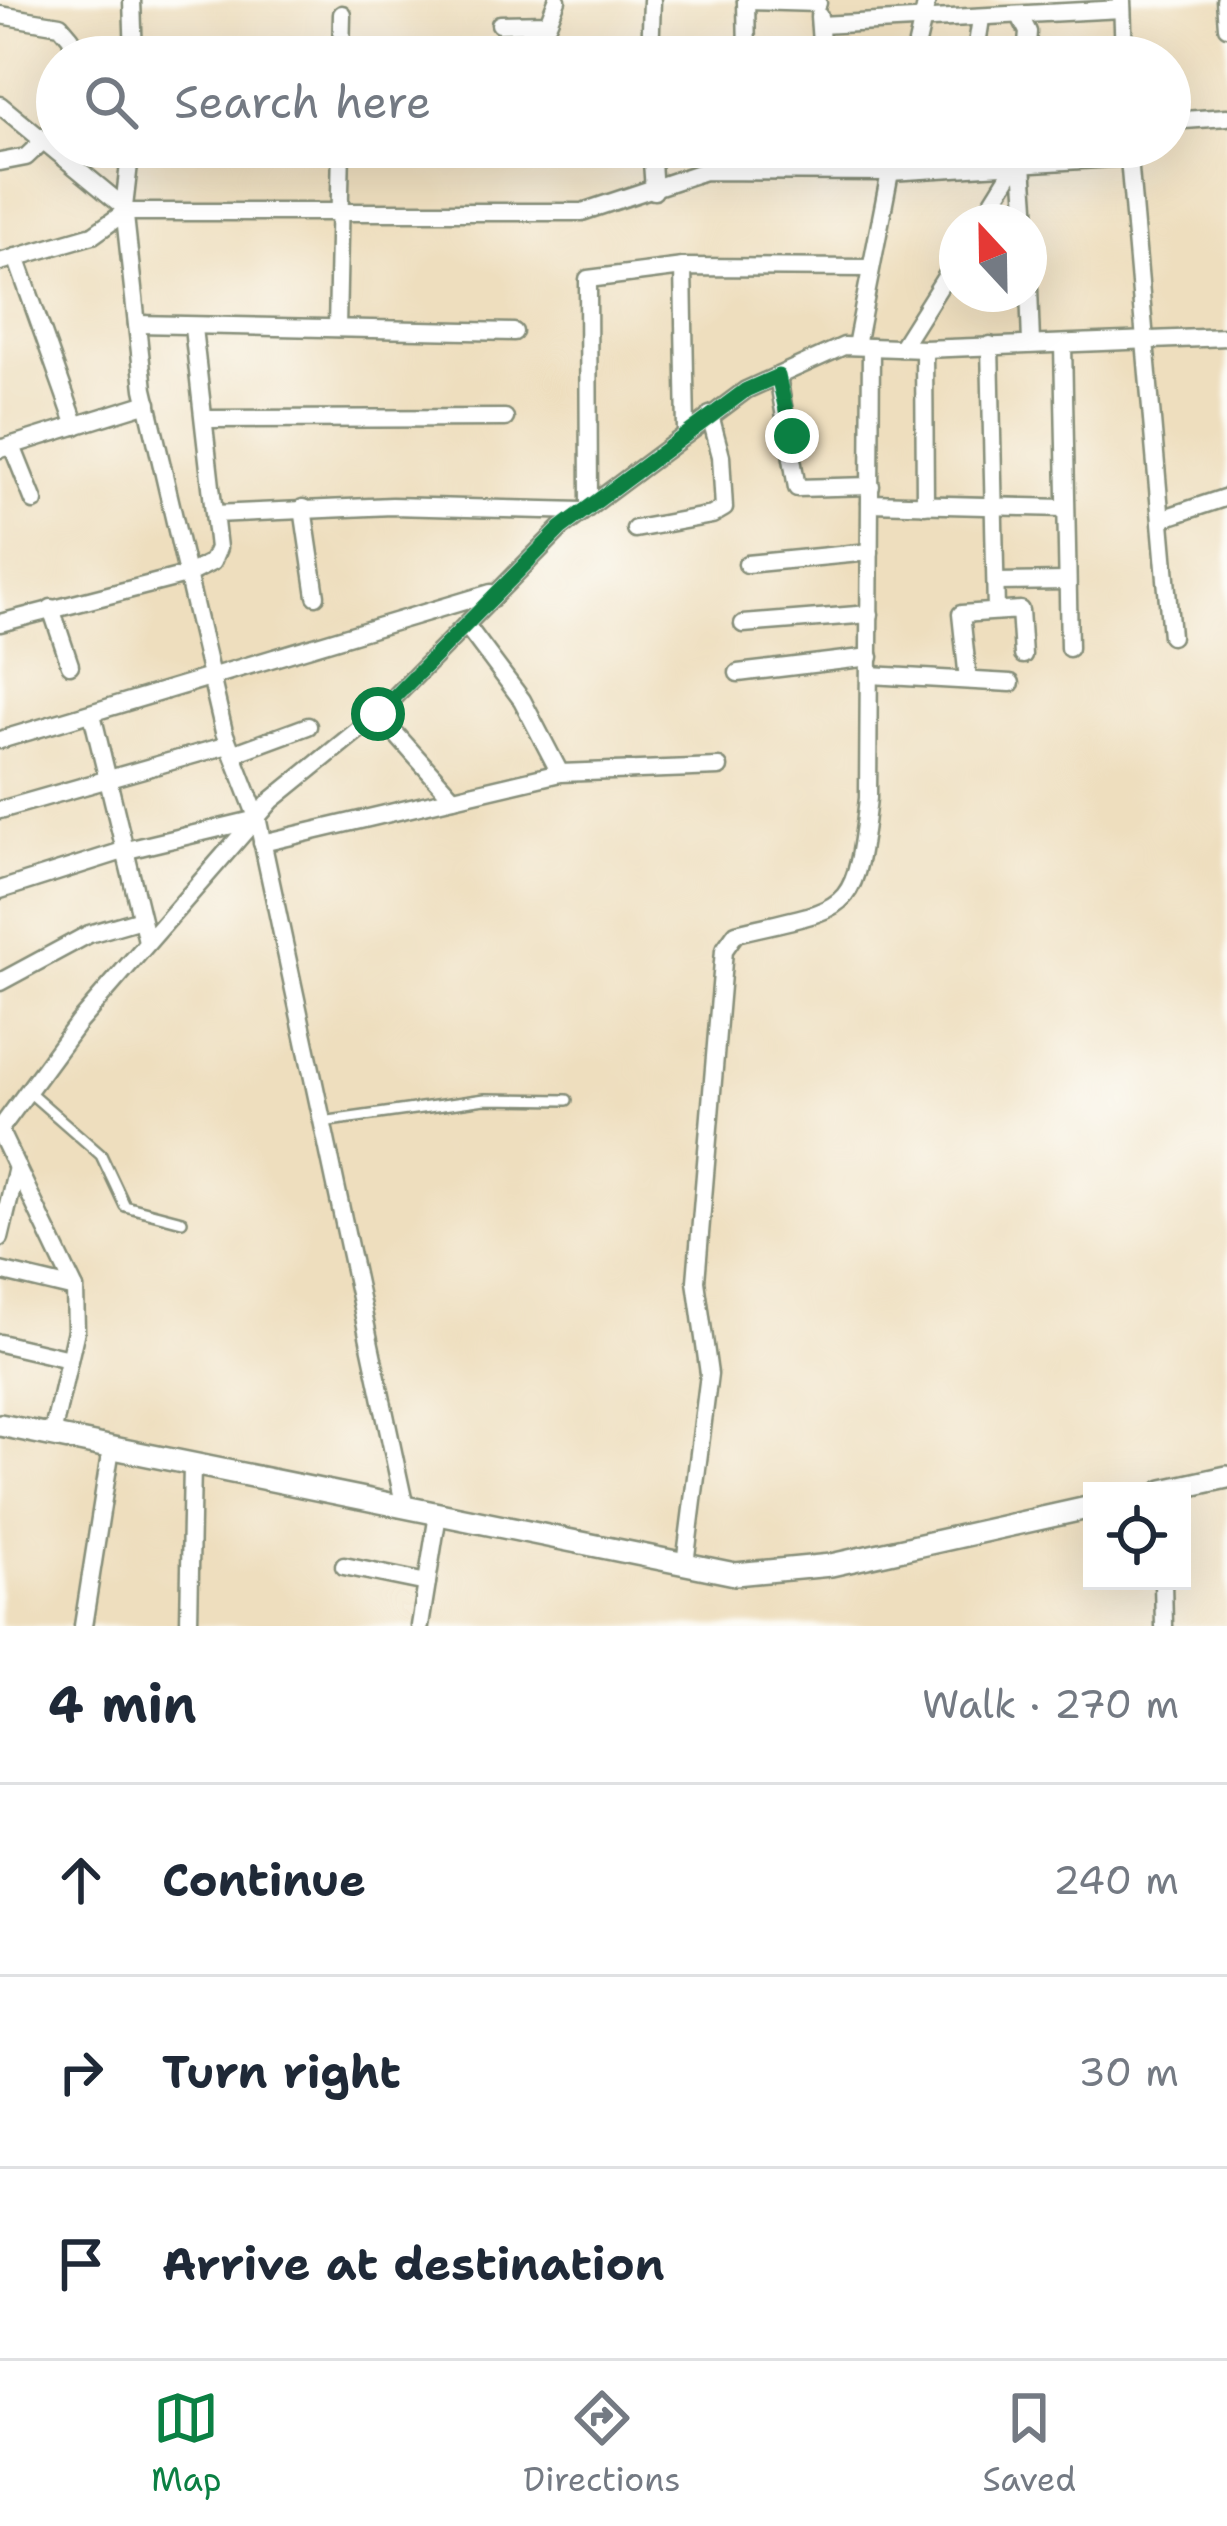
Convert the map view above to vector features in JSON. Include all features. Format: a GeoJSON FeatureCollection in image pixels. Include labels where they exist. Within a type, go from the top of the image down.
{"type":"FeatureCollection","features":[{"type":"Feature","properties":{"kind":"street"},"geometry":{"type":"LineString","coordinates":[[132,0],[133,36]]}},
{"type":"Feature","properties":{"kind":"street"},"geometry":{"type":"LineString","coordinates":[[500,24],[548,23],[557,0]]}},
{"type":"Feature","properties":{"kind":"street"},"geometry":{"type":"LineString","coordinates":[[651,36],[652,0]]}},
{"type":"Feature","properties":{"kind":"street"},"geometry":{"type":"LineString","coordinates":[[747,36],[746,0],[818,2],[821,36]]}},
{"type":"Feature","properties":{"kind":"street"},"geometry":{"type":"LineString","coordinates":[[919,36],[927,0]]}},
{"type":"Feature","properties":{"kind":"street"},"geometry":{"type":"LineString","coordinates":[[1225,0],[1227,27]]}},
{"type":"Feature","properties":{"kind":"street"},"geometry":{"type":"LineString","coordinates":[[820,25],[981,19],[1122,4],[1123,36]]}},
{"type":"Feature","properties":{"kind":"street"},"geometry":{"type":"LineString","coordinates":[[341,36],[342,14]]}},
{"type":"Feature","properties":{"kind":"street"},"geometry":{"type":"LineString","coordinates":[[0,15],[60,26],[68,36]]}},
{"type":"Feature","properties":{"kind":"street"},"geometry":{"type":"LineString","coordinates":[[978,36],[981,19]]}},
{"type":"Feature","properties":{"kind":"street"},"geometry":{"type":"LineString","coordinates":[[0,105],[36,132]]}},
{"type":"Feature","properties":{"kind":"street"},"geometry":{"type":"LineString","coordinates":[[1191,120],[1227,117]]}},
{"type":"Feature","properties":{"kind":"street"},"geometry":{"type":"LineString","coordinates":[[0,161],[26,157],[36,148]]}},
{"type":"Feature","properties":{"kind":"street"},"geometry":{"type":"LineString","coordinates":[[86,168],[125,209]]}},
{"type":"Feature","properties":{"kind":"street"},"geometry":{"type":"LineString","coordinates":[[129,168],[125,209],[148,404],[211,677],[262,843],[405,1508]]}},
{"type":"Feature","properties":{"kind":"street"},"geometry":{"type":"LineString","coordinates":[[337,328],[342,168]]}},
{"type":"Feature","properties":{"kind":"street"},"geometry":{"type":"LineString","coordinates":[[652,168],[654,191]]}},
{"type":"Feature","properties":{"kind":"street"},"geometry":{"type":"LineString","coordinates":[[685,1564],[709,1375],[696,1281],[724,950],[736,933],[815,913],[855,888],[868,798],[871,614],[863,347],[870,268],[891,168]]}},
{"type":"Feature","properties":{"kind":"street"},"geometry":{"type":"LineString","coordinates":[[76,426],[8,260],[93,235],[125,209],[582,212],[705,171],[927,168]]}},
{"type":"Feature","properties":{"kind":"street"},"geometry":{"type":"LineString","coordinates":[[991,204],[1013,168]]}},
{"type":"Feature","properties":{"kind":"street"},"geometry":{"type":"LineString","coordinates":[[1020,168],[1025,204]]}},
{"type":"Feature","properties":{"kind":"street"},"geometry":{"type":"LineString","coordinates":[[1131,168],[1171,636]]}},
{"type":"Feature","properties":{"kind":"street"},"geometry":{"type":"LineString","coordinates":[[586,508],[585,284],[600,274],[683,267],[870,268]]}},
{"type":"Feature","properties":{"kind":"street"},"geometry":{"type":"LineString","coordinates":[[683,267],[686,431]]}},
{"type":"Feature","properties":{"kind":"street"},"geometry":{"type":"LineString","coordinates":[[901,348],[939,288]]}},
{"type":"Feature","properties":{"kind":"street"},"geometry":{"type":"LineString","coordinates":[[1030,312],[1031,343]]}},
{"type":"Feature","properties":{"kind":"street"},"geometry":{"type":"LineString","coordinates":[[137,324],[514,332]]}},
{"type":"Feature","properties":{"kind":"street"},"geometry":{"type":"LineString","coordinates":[[0,623],[186,575],[216,556],[207,418],[194,328]]}},
{"type":"Feature","properties":{"kind":"street"},"geometry":{"type":"LineString","coordinates":[[52,1436],[78,1307],[75,1288],[0,1130],[147,941],[255,819],[378,714],[491,593],[586,508],[686,431],[778,376],[844,346],[923,349],[1227,337]]}},
{"type":"Feature","properties":{"kind":"street"},"geometry":{"type":"LineString","coordinates":[[1063,344],[1069,648]]}},
{"type":"Feature","properties":{"kind":"street"},"geometry":{"type":"LineString","coordinates":[[990,345],[996,611]]}},
{"type":"Feature","properties":{"kind":"street"},"geometry":{"type":"LineString","coordinates":[[923,349],[925,505]]}},
{"type":"Feature","properties":{"kind":"street"},"geometry":{"type":"LineString","coordinates":[[778,376],[796,488],[925,505],[1065,508]]}},
{"type":"Feature","properties":{"kind":"street"},"geometry":{"type":"LineString","coordinates":[[34,501],[6,447],[148,404]]}},
{"type":"Feature","properties":{"kind":"street"},"geometry":{"type":"LineString","coordinates":[[634,529],[712,515],[724,508],[721,456],[710,415]]}},
{"type":"Feature","properties":{"kind":"street"},"geometry":{"type":"LineString","coordinates":[[207,418],[506,418]]}},
{"type":"Feature","properties":{"kind":"street"},"geometry":{"type":"LineString","coordinates":[[1164,518],[1227,497]]}},
{"type":"Feature","properties":{"kind":"street"},"geometry":{"type":"LineString","coordinates":[[215,514],[303,508],[586,508]]}},
{"type":"Feature","properties":{"kind":"street"},"geometry":{"type":"LineString","coordinates":[[303,508],[316,596]]}},
{"type":"Feature","properties":{"kind":"street"},"geometry":{"type":"LineString","coordinates":[[747,565],[870,552]]}},
{"type":"Feature","properties":{"kind":"street"},"geometry":{"type":"LineString","coordinates":[[996,582],[1067,581]]}},
{"type":"Feature","properties":{"kind":"street"},"geometry":{"type":"LineString","coordinates":[[0,740],[491,593]]}},
{"type":"Feature","properties":{"kind":"street"},"geometry":{"type":"LineString","coordinates":[[51,608],[70,665]]}},
{"type":"Feature","properties":{"kind":"street"},"geometry":{"type":"LineString","coordinates":[[968,680],[961,614],[1020,610],[1023,655]]}},
{"type":"Feature","properties":{"kind":"street"},"geometry":{"type":"LineString","coordinates":[[743,624],[871,614]]}},
{"type":"Feature","properties":{"kind":"street"},"geometry":{"type":"LineString","coordinates":[[466,625],[514,688],[560,773]]}},
{"type":"Feature","properties":{"kind":"street"},"geometry":{"type":"LineString","coordinates":[[738,673],[870,666],[1011,683]]}},
{"type":"Feature","properties":{"kind":"street"},"geometry":{"type":"LineString","coordinates":[[92,714],[147,941]]}},
{"type":"Feature","properties":{"kind":"street"},"geometry":{"type":"LineString","coordinates":[[378,714],[453,798]]}},
{"type":"Feature","properties":{"kind":"street"},"geometry":{"type":"LineString","coordinates":[[0,810],[308,726]]}},
{"type":"Feature","properties":{"kind":"street"},"geometry":{"type":"LineString","coordinates":[[262,843],[560,773],[719,766]]}},
{"type":"Feature","properties":{"kind":"street"},"geometry":{"type":"LineString","coordinates":[[0,890],[123,851],[255,819]]}},
{"type":"Feature","properties":{"kind":"street"},"geometry":{"type":"LineString","coordinates":[[0,982],[88,934],[141,920]]}},
{"type":"Feature","properties":{"kind":"street"},"geometry":{"type":"LineString","coordinates":[[0,1238],[17,1166]]}},
{"type":"Feature","properties":{"kind":"street"},"geometry":{"type":"LineString","coordinates":[[0,1271],[75,1288]]}},
{"type":"Feature","properties":{"kind":"street"},"geometry":{"type":"LineString","coordinates":[[0,1343],[69,1359]]}},
{"type":"Feature","properties":{"kind":"street"},"geometry":{"type":"LineString","coordinates":[[0,1425],[736,1574],[786,1574],[1083,1509]]}},
{"type":"Feature","properties":{"kind":"street"},"geometry":{"type":"LineString","coordinates":[[83,1626],[112,1448]]}},
{"type":"Feature","properties":{"kind":"street"},"geometry":{"type":"LineString","coordinates":[[189,1623],[192,1464]]}},
{"type":"Feature","properties":{"kind":"street"},"geometry":{"type":"LineString","coordinates":[[1191,1485],[1227,1477]]}},
{"type":"Feature","properties":{"kind":"street"},"geometry":{"type":"LineString","coordinates":[[420,1626],[438,1514]]}},
{"type":"Feature","properties":{"kind":"street"},"geometry":{"type":"LineString","coordinates":[[344,1566],[427,1582]]}},
{"type":"Feature","properties":{"kind":"street"},"geometry":{"type":"LineString","coordinates":[[1163,1590],[1164,1626]]}},
{"type":"Feature","properties":{"kind":"lane"},"geometry":{"type":"LineString","coordinates":[[28,1091],[101,1155],[125,1206],[182,1221]]}},
{"type":"Feature","properties":{"kind":"lane"},"geometry":{"type":"LineString","coordinates":[[322,1122],[484,1099],[567,1100]]}},
{"type":"Feature","properties":{"kind":"route"},"geometry":{"type":"LineString","coordinates":[[378,714],[498,586],[561,528],[746,390],[778,376],[792,436]]}}]}
